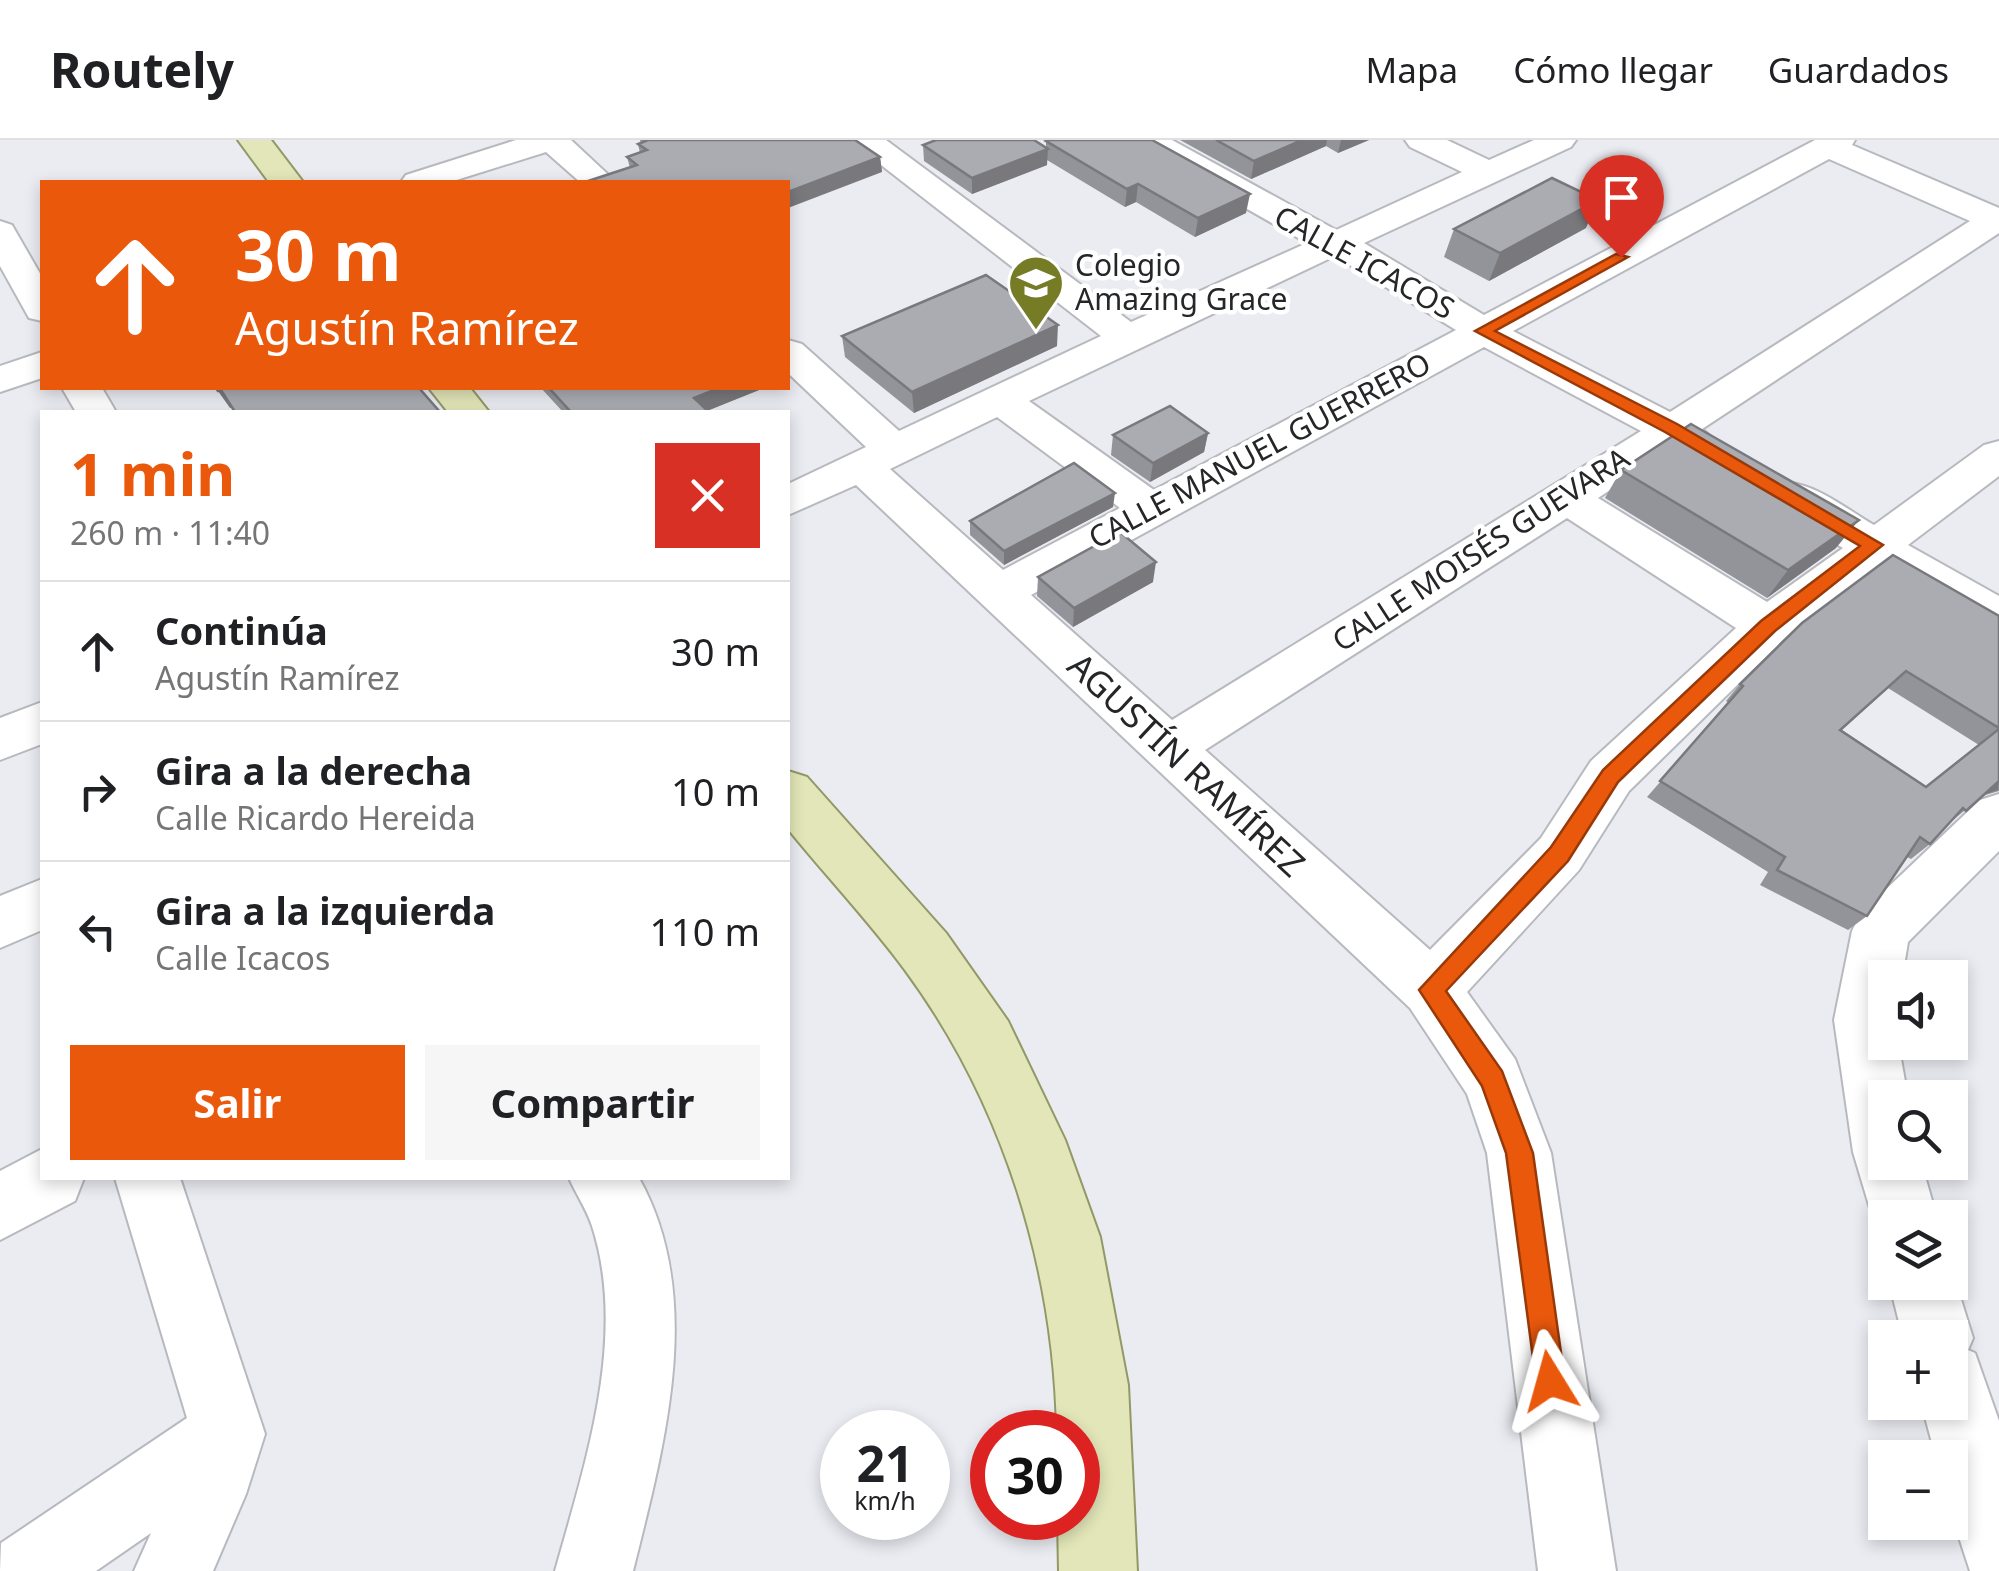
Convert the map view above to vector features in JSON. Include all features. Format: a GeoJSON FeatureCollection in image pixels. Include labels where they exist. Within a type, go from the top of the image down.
{"type":"FeatureCollection","features":[{"type":"Feature","properties":{"kind":"main road"},"geometry":{"type":"LineString","coordinates":[[254,140],[284,180]]}},
{"type":"Feature","properties":{"kind":"main road"},"geometry":{"type":"LineString","coordinates":[[451,390],[467,410]]}},
{"type":"Feature","properties":{"kind":"main road"},"geometry":{"type":"LineString","coordinates":[[790,794],[925,951],[986,1041],[1033,1140],[1066,1237],[1092,1385],[1098,1571]]}},
{"type":"Feature","properties":{"kind":"street"},"geometry":{"type":"LineString","coordinates":[[424,180],[551,140],[597,180]]}},
{"type":"Feature","properties":{"kind":"street"},"geometry":{"type":"LineString","coordinates":[[865,140],[1128,338]]}},
{"type":"Feature","properties":{"kind":"street","name":"CALLE ICACOS"},"geometry":{"type":"LineString","coordinates":[[1149,140],[1296,224],[1374,261],[1483,331],[1671,428],[1999,618]]}},
{"type":"Feature","properties":{"kind":"street"},"geometry":{"type":"LineString","coordinates":[[1421,140],[1489,173]]}},
{"type":"Feature","properties":{"kind":"street"},"geometry":{"type":"LineString","coordinates":[[790,500],[1128,338],[1560,140]]}},
{"type":"Feature","properties":{"kind":"street"},"geometry":{"type":"LineString","coordinates":[[1833,143],[1998,221]]}},
{"type":"Feature","properties":{"kind":"street","name":"CALLE MANUEL GUERRERO"},"geometry":{"type":"LineString","coordinates":[[999,592],[1833,143]]}},
{"type":"Feature","properties":{"kind":"street","name":"CALLE MOISÉS GUEVARA"},"geometry":{"type":"LineString","coordinates":[[1166,749],[1998,221]]}},
{"type":"Feature","properties":{"kind":"street"},"geometry":{"type":"LineString","coordinates":[[0,232],[40,304]]}},
{"type":"Feature","properties":{"kind":"street","name":"AGUSTÍN RAMÍREZ"},"geometry":{"type":"LineString","coordinates":[[790,354],[999,592],[1431,990],[1493,1080],[1519,1153],[1577,1571]]}},
{"type":"Feature","properties":{"kind":"street"},"geometry":{"type":"LineString","coordinates":[[0,380],[40,365]]}},
{"type":"Feature","properties":{"kind":"street"},"geometry":{"type":"LineString","coordinates":[[1000,400],[1150,508]]}},
{"type":"Feature","properties":{"kind":"street"},"geometry":{"type":"LineString","coordinates":[[1431,990],[1560,854],[1610,776],[1768,626],[1999,456]]}},
{"type":"Feature","properties":{"kind":"street"},"geometry":{"type":"LineString","coordinates":[[1567,498],[1768,626]]}},
{"type":"Feature","properties":{"kind":"street"},"geometry":{"type":"LineString","coordinates":[[0,740],[40,723]]}},
{"type":"Feature","properties":{"kind":"street"},"geometry":{"type":"LineString","coordinates":[[1874,1080],[1864,1020],[1881,931],[1999,816]]}},
{"type":"Feature","properties":{"kind":"street"},"geometry":{"type":"LineString","coordinates":[[0,923],[40,904]]}},
{"type":"Feature","properties":{"kind":"street"},"geometry":{"type":"LineString","coordinates":[[0,1207],[48,1180]]}},
{"type":"Feature","properties":{"kind":"street"},"geometry":{"type":"LineString","coordinates":[[149,1180],[228,1434],[208,1494],[174,1571]]}},
{"type":"Feature","properties":{"kind":"street"},"geometry":{"type":"LineString","coordinates":[[594,1571],[626,1446],[643,1326],[624,1216],[603,1180]]}},
{"type":"Feature","properties":{"kind":"street"},"geometry":{"type":"LineString","coordinates":[[1962,1420],[1999,1548]]}},
{"type":"Feature","properties":{"kind":"street"},"geometry":{"type":"LineString","coordinates":[[29,1571],[228,1434]]}},
{"type":"Feature","properties":{"kind":"building"},"geometry":{"type":"Polygon","coordinates":[[[648,140],[855,140],[880,157],[790,191],[790,180],[591,180],[637,165],[627,157],[647,150],[638,144],[648,140]]]}},
{"type":"Feature","properties":{"kind":"building"},"geometry":{"type":"Polygon","coordinates":[[[936,140],[1034,140],[1048,149],[972,178],[923,145],[936,140]]]}},
{"type":"Feature","properties":{"kind":"building"},"geometry":{"type":"Polygon","coordinates":[[[1152,140],[1250,194],[1198,218],[1138,184],[1127,189],[1046,141],[1152,140]]]}},
{"type":"Feature","properties":{"kind":"building"},"geometry":{"type":"Polygon","coordinates":[[[1216,140],[1302,140],[1254,161],[1216,140]]]}},
{"type":"Feature","properties":{"kind":"building"},"geometry":{"type":"Polygon","coordinates":[[[1552,178],[1598,200],[1500,253],[1454,229],[1552,178]]]}},
{"type":"Feature","properties":{"kind":"building"},"geometry":{"type":"Polygon","coordinates":[[[986,275],[1058,325],[912,392],[842,336],[986,275]]]}},
{"type":"Feature","properties":{"kind":"building"},"geometry":{"type":"Polygon","coordinates":[[[221,390],[421,390],[438,410],[234,410],[221,390]]]}},
{"type":"Feature","properties":{"kind":"building"},"geometry":{"type":"Polygon","coordinates":[[[551,390],[714,390],[694,398],[707,410],[569,410],[551,390]]]}},
{"type":"Feature","properties":{"kind":"building"},"geometry":{"type":"Polygon","coordinates":[[[1170,406],[1208,433],[1153,463],[1113,435],[1170,406]]]}},
{"type":"Feature","properties":{"kind":"building"},"geometry":{"type":"Polygon","coordinates":[[[1691,424],[1859,520],[1788,570],[1621,470],[1691,424]]]}},
{"type":"Feature","properties":{"kind":"building"},"geometry":{"type":"Polygon","coordinates":[[[1074,463],[1115,493],[1004,551],[970,521],[1074,463]]]}},
{"type":"Feature","properties":{"kind":"building"},"geometry":{"type":"Polygon","coordinates":[[[1120,532],[1156,562],[1074,608],[1038,577],[1120,532]]]}},
{"type":"Feature","properties":{"kind":"building"},"geometry":{"type":"Polygon","coordinates":[[[1893,555],[1999,616],[1999,728],[1906,671],[1840,730],[1926,787],[1999,729],[1999,781],[1966,811],[1963,808],[1930,844],[1920,837],[1867,916],[1777,870],[1785,857],[1660,781],[1743,686],[1740,684],[1802,623],[1893,555]]]}},
{"type":"Feature","properties":{"kind":"place","name":"Colegio Amazing Grace"},"geometry":{"type":"Point","coordinates":[1036,332]}},
{"type":"Feature","properties":{"kind":"route"},"geometry":{"type":"LineString","coordinates":[[1550,1381],[1519,1153],[1493,1080],[1431,990],[1560,854],[1610,776],[1768,626],[1874,545],[1671,428],[1483,331],[1621,257]]}}]}
